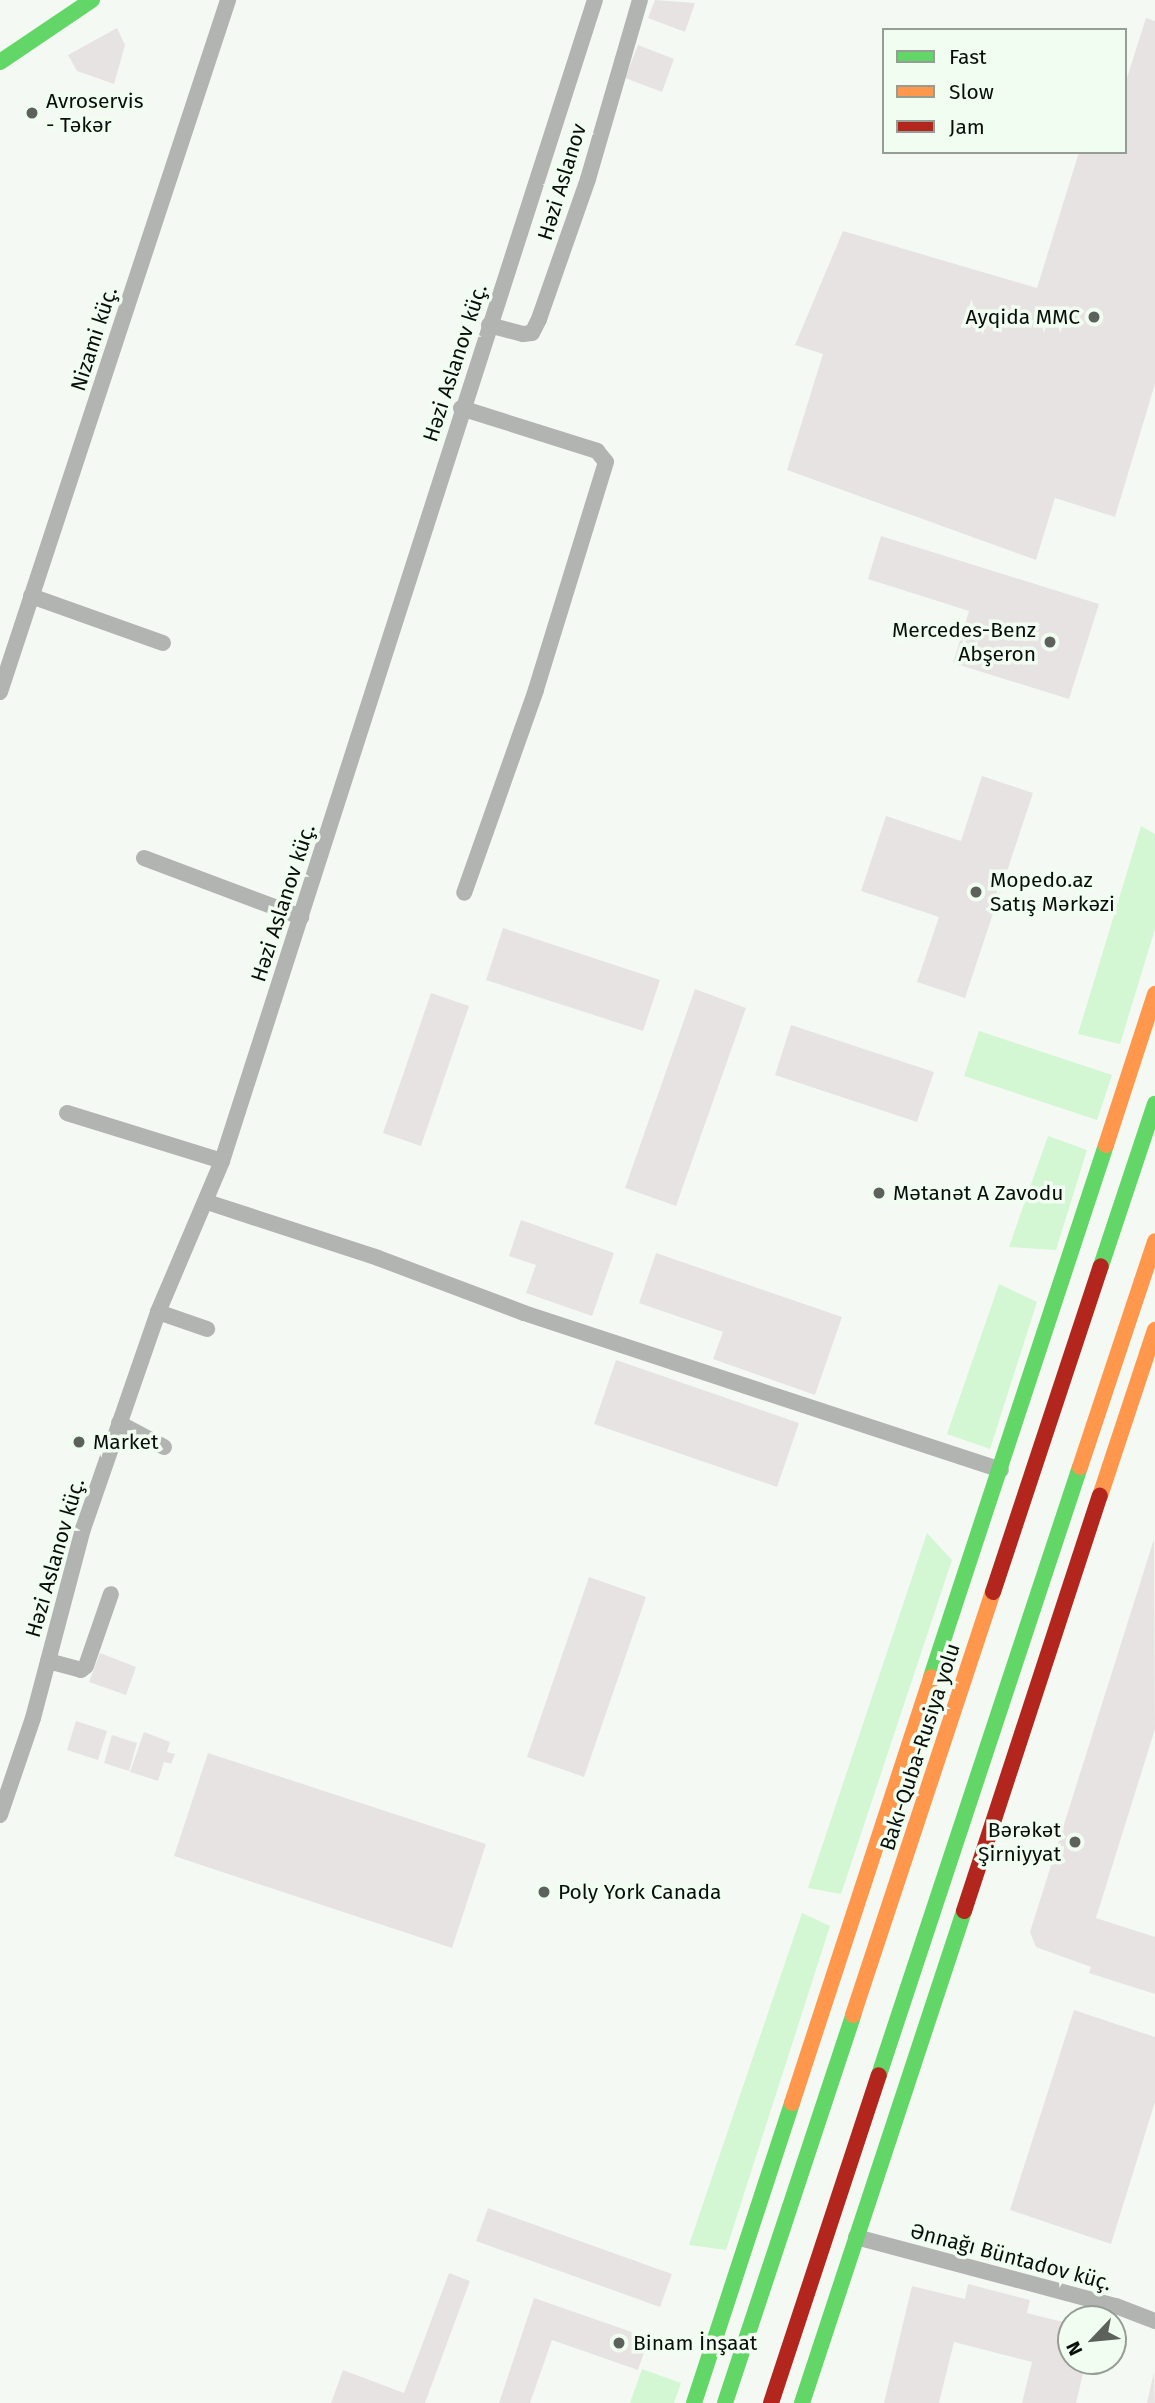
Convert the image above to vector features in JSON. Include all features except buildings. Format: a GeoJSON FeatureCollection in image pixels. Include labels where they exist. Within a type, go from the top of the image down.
{"type":"FeatureCollection","features":[{"type":"Feature","properties":{"kind":"main road"},"geometry":{"type":"LineString","coordinates":[[0,62],[92,0]]}},
{"type":"Feature","properties":{"kind":"main road"},"geometry":{"type":"LineString","coordinates":[[694,2403],[1155,994]]}},
{"type":"Feature","properties":{"kind":"main road","name":"Bakı-Quba-Rusiya yolu"},"geometry":{"type":"LineString","coordinates":[[724,2403],[1155,1104]]}},
{"type":"Feature","properties":{"kind":"main road"},"geometry":{"type":"LineString","coordinates":[[771,2403],[1155,1241]]}},
{"type":"Feature","properties":{"kind":"main road"},"geometry":{"type":"LineString","coordinates":[[802,2403],[1155,1331]]}},
{"type":"Feature","properties":{"kind":"main road"},"geometry":{"type":"LineString","coordinates":[[1138,1382],[1155,1386]]}},
{"type":"Feature","properties":{"kind":"street","name":"Nizami küç."},"geometry":{"type":"LineString","coordinates":[[0,692],[228,0]]}},
{"type":"Feature","properties":{"kind":"street","name":"Həzi Aslanov küç."},"geometry":{"type":"LineString","coordinates":[[0,1815],[48,1661],[83,1529],[158,1312],[207,1202],[222,1161],[461,408],[595,0]]}},
{"type":"Feature","properties":{"kind":"street","name":"Həzi Aslanov"},"geometry":{"type":"LineString","coordinates":[[489,326],[523,334],[532,333],[539,319],[588,179],[640,0]]}},
{"type":"Feature","properties":{"kind":"street"},"geometry":{"type":"LineString","coordinates":[[461,408],[597,451],[606,462],[536,690],[464,893]]}},
{"type":"Feature","properties":{"kind":"street"},"geometry":{"type":"LineString","coordinates":[[32,596],[163,643]]}},
{"type":"Feature","properties":{"kind":"street"},"geometry":{"type":"LineString","coordinates":[[144,858],[301,917]]}},
{"type":"Feature","properties":{"kind":"street"},"geometry":{"type":"LineString","coordinates":[[67,1113],[222,1161]]}},
{"type":"Feature","properties":{"kind":"street"},"geometry":{"type":"LineString","coordinates":[[207,1202],[378,1258],[524,1313],[1001,1470]]}},
{"type":"Feature","properties":{"kind":"street"},"geometry":{"type":"LineString","coordinates":[[158,1312],[207,1329]]}},
{"type":"Feature","properties":{"kind":"street"},"geometry":{"type":"LineString","coordinates":[[119,1423],[164,1447]]}},
{"type":"Feature","properties":{"kind":"street"},"geometry":{"type":"LineString","coordinates":[[48,1661],[81,1670],[86,1666],[111,1594]]}},
{"type":"Feature","properties":{"kind":"street","name":"Ənnağı Büntadov küç."},"geometry":{"type":"LineString","coordinates":[[856,2237],[1116,2306],[1155,2321]]}},
{"type":"Feature","properties":{"kind":"green space"},"geometry":{"type":"Polygon","coordinates":[[[1141,826],[1155,834],[1155,929],[1120,1044],[1078,1034],[1141,826]]]}},
{"type":"Feature","properties":{"kind":"green space"},"geometry":{"type":"Polygon","coordinates":[[[979,1031],[1112,1075],[1097,1120],[964,1076],[979,1031]]]}},
{"type":"Feature","properties":{"kind":"green space"},"geometry":{"type":"Polygon","coordinates":[[[1048,1136],[1087,1150],[1056,1250],[1009,1247],[1048,1136]]]}},
{"type":"Feature","properties":{"kind":"green space"},"geometry":{"type":"Polygon","coordinates":[[[999,1284],[1037,1302],[990,1449],[947,1434],[999,1284]]]}},
{"type":"Feature","properties":{"kind":"green space"},"geometry":{"type":"Polygon","coordinates":[[[927,1533],[952,1560],[841,1894],[808,1888],[927,1533]]]}},
{"type":"Feature","properties":{"kind":"green space"},"geometry":{"type":"Polygon","coordinates":[[[802,1913],[830,1926],[726,2250],[689,2245],[802,1913]]]}},
{"type":"Feature","properties":{"kind":"green space"},"geometry":{"type":"Polygon","coordinates":[[[642,2369],[681,2383],[674,2403],[630,2403],[642,2369]]]}},
{"type":"Feature","properties":{"kind":"traffic: fast"},"geometry":{"type":"LineString","coordinates":[[0,62],[92,0]]}},
{"type":"Feature","properties":{"kind":"traffic: fast"},"geometry":{"type":"LineString","coordinates":[[1101,1266],[1155,1104]]}},
{"type":"Feature","properties":{"kind":"traffic: fast"},"geometry":{"type":"LineString","coordinates":[[931,1677],[1106,1145]]}},
{"type":"Feature","properties":{"kind":"traffic: fast"},"geometry":{"type":"LineString","coordinates":[[879,2075],[1080,1467]]}},
{"type":"Feature","properties":{"kind":"traffic: fast"},"geometry":{"type":"LineString","coordinates":[[802,2403],[964,1911]]}},
{"type":"Feature","properties":{"kind":"traffic: fast"},"geometry":{"type":"LineString","coordinates":[[725,2403],[853,2015]]}},
{"type":"Feature","properties":{"kind":"traffic: fast"},"geometry":{"type":"LineString","coordinates":[[694,2403],[792,2103]]}},
{"type":"Feature","properties":{"kind":"traffic: slow"},"geometry":{"type":"LineString","coordinates":[[1106,1145],[1155,994]]}},
{"type":"Feature","properties":{"kind":"traffic: slow"},"geometry":{"type":"LineString","coordinates":[[1080,1467],[1155,1241]]}},
{"type":"Feature","properties":{"kind":"traffic: slow"},"geometry":{"type":"LineString","coordinates":[[1100,1496],[1155,1330]]}},
{"type":"Feature","properties":{"kind":"traffic: slow"},"geometry":{"type":"LineString","coordinates":[[853,2015],[993,1592]]}},
{"type":"Feature","properties":{"kind":"traffic: slow"},"geometry":{"type":"LineString","coordinates":[[792,2103],[931,1677]]}},
{"type":"Feature","properties":{"kind":"traffic: jam"},"geometry":{"type":"LineString","coordinates":[[993,1592],[1101,1266]]}},
{"type":"Feature","properties":{"kind":"traffic: jam"},"geometry":{"type":"LineString","coordinates":[[964,1911],[1100,1496]]}},
{"type":"Feature","properties":{"kind":"traffic: jam"},"geometry":{"type":"LineString","coordinates":[[771,2403],[879,2075]]}},
{"type":"Feature","properties":{"kind":"place","name":"Avroservis - Təkər"},"geometry":{"type":"Point","coordinates":[32,113]}},
{"type":"Feature","properties":{"kind":"place","name":"Ayqida MMC"},"geometry":{"type":"Point","coordinates":[1094,317]}},
{"type":"Feature","properties":{"kind":"place","name":"Mercedes-Benz Abşeron"},"geometry":{"type":"Point","coordinates":[1050,642]}},
{"type":"Feature","properties":{"kind":"place","name":"Mopedo.az Satış Mərkəzi"},"geometry":{"type":"Point","coordinates":[976,892]}},
{"type":"Feature","properties":{"kind":"place","name":"Mətanət A Zavodu"},"geometry":{"type":"Point","coordinates":[879,1193]}},
{"type":"Feature","properties":{"kind":"place","name":"Market"},"geometry":{"type":"Point","coordinates":[79,1442]}},
{"type":"Feature","properties":{"kind":"place","name":"Bərəkət Şirniyyat"},"geometry":{"type":"Point","coordinates":[1075,1842]}},
{"type":"Feature","properties":{"kind":"place","name":"Poly York Canada"},"geometry":{"type":"Point","coordinates":[544,1892]}},
{"type":"Feature","properties":{"kind":"place","name":"Binam İnşaat"},"geometry":{"type":"Point","coordinates":[619,2343]}}]}
